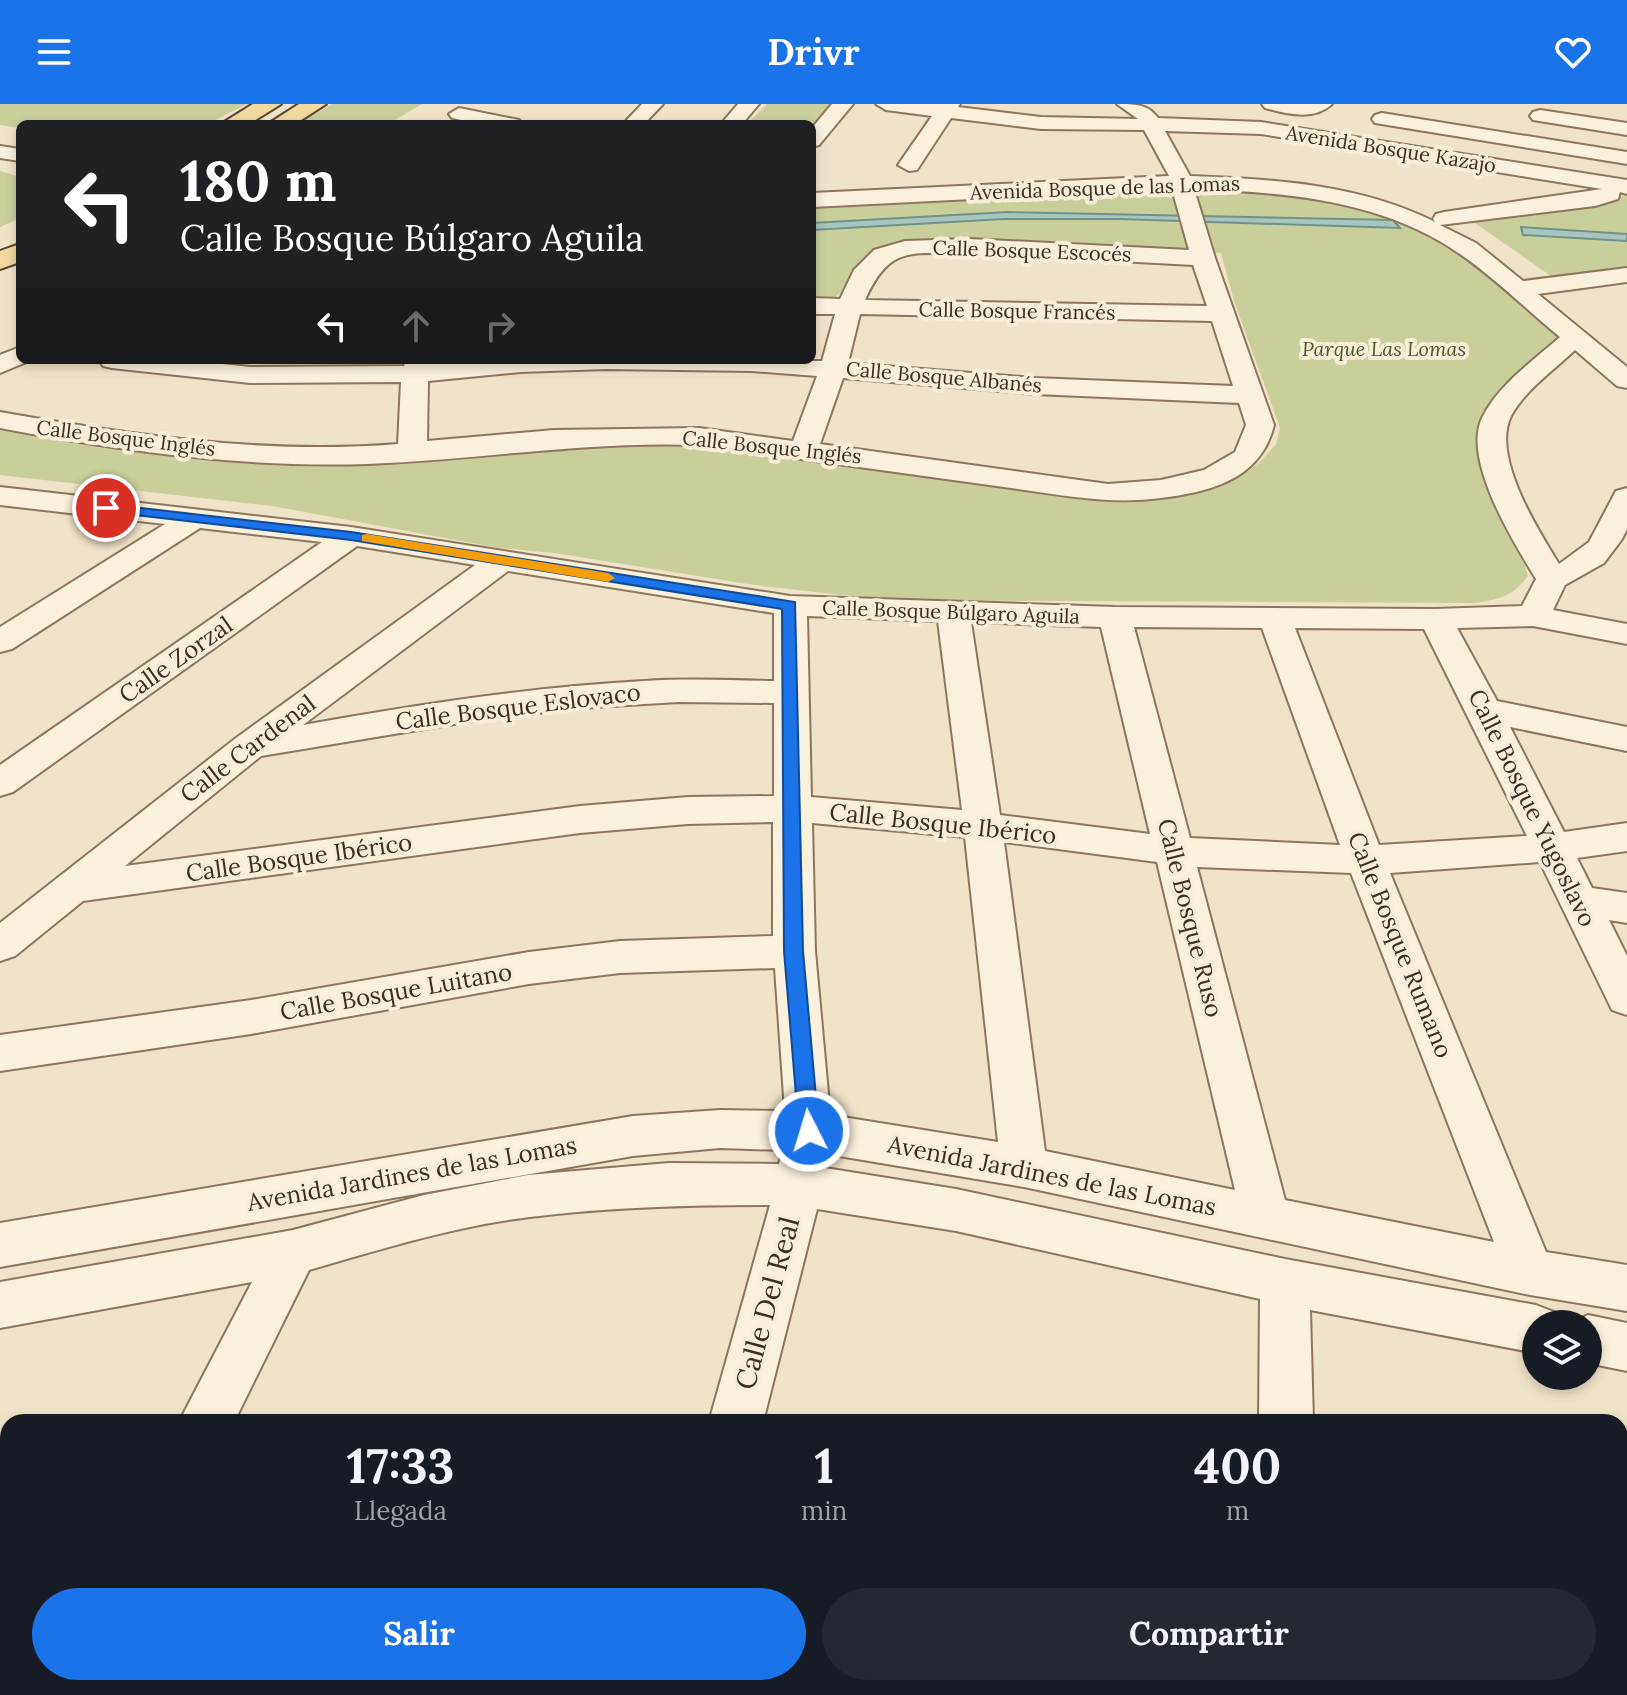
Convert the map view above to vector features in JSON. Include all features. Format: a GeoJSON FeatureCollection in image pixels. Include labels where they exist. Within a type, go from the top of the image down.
{"type":"FeatureCollection","features":[{"type":"Feature","properties":{"kind":"main road"},"geometry":{"type":"LineString","coordinates":[[240,120],[270,104]]}},
{"type":"Feature","properties":{"kind":"main road"},"geometry":{"type":"LineString","coordinates":[[286,120],[315,104]]}},
{"type":"Feature","properties":{"kind":"main road"},"geometry":{"type":"LineString","coordinates":[[8,255],[16,236]]}},
{"type":"Feature","properties":{"kind":"street"},"geometry":{"type":"LineString","coordinates":[[735,120],[749,104]]}},
{"type":"Feature","properties":{"kind":"street"},"geometry":{"type":"LineString","coordinates":[[816,136],[843,104]]}},
{"type":"Feature","properties":{"kind":"street","name":"Avenida Bosque Kazajo"},"geometry":{"type":"LineString","coordinates":[[886,104],[947,108],[1041,123],[1261,128],[1625,187]]}},
{"type":"Feature","properties":{"kind":"street"},"geometry":{"type":"LineString","coordinates":[[1127,104],[1144,112],[1146,124]]}},
{"type":"Feature","properties":{"kind":"street"},"geometry":{"type":"LineString","coordinates":[[1272,104],[1292,109],[1316,106],[1350,115],[1627,158]]}},
{"type":"Feature","properties":{"kind":"street"},"geometry":{"type":"LineString","coordinates":[[1415,124],[1426,105]]}},
{"type":"Feature","properties":{"kind":"street"},"geometry":{"type":"LineString","coordinates":[[908,181],[947,108]]}},
{"type":"Feature","properties":{"kind":"street"},"geometry":{"type":"LineString","coordinates":[[1527,109],[1627,129]]}},
{"type":"Feature","properties":{"kind":"street"},"geometry":{"type":"LineString","coordinates":[[459,114],[491,120]]}},
{"type":"Feature","properties":{"kind":"street"},"geometry":{"type":"LineString","coordinates":[[1030,144],[1041,123]]}},
{"type":"Feature","properties":{"kind":"street","name":"Calle Bosque Inglés"},"geometry":{"type":"LineString","coordinates":[[0,420],[98,438],[257,454],[412,452],[554,439],[699,436],[1108,493],[1148,491],[1215,475],[1245,458],[1256,443],[1260,425],[1257,409],[1203,258],[1181,176],[1146,124]]}},
{"type":"Feature","properties":{"kind":"street","name":"Avenida Bosque de las Lomas"},"geometry":{"type":"LineString","coordinates":[[816,189],[908,181],[1253,173],[1335,186],[1374,195],[1444,219],[1481,238],[1543,284],[1627,354]]}},
{"type":"Feature","properties":{"kind":"street","name":"Avenida Bosque de las Lomas"},"geometry":{"type":"LineString","coordinates":[[1181,176],[1267,185],[1379,207],[1447,235],[1518,289],[1627,380]]}},
{"type":"Feature","properties":{"kind":"street","name":"Avenida Bosque de las Lomas"},"geometry":{"type":"LineString","coordinates":[[816,199],[908,181]]}},
{"type":"Feature","properties":{"kind":"street"},"geometry":{"type":"LineString","coordinates":[[1444,219],[1595,199],[1625,187]]}},
{"type":"Feature","properties":{"kind":"street","name":"Calle Bosque Escocés"},"geometry":{"type":"LineString","coordinates":[[804,450],[833,368],[849,307],[860,281],[875,260],[905,248],[969,246],[1203,258]]}},
{"type":"Feature","properties":{"kind":"street"},"geometry":{"type":"LineString","coordinates":[[1518,289],[1627,275]]}},
{"type":"Feature","properties":{"kind":"street","name":"Calle Bosque Francés"},"geometry":{"type":"LineString","coordinates":[[816,306],[1222,314]]}},
{"type":"Feature","properties":{"kind":"street"},"geometry":{"type":"LineString","coordinates":[[1552,579],[1517,520],[1490,441],[1494,421],[1541,368],[1576,336]]}},
{"type":"Feature","properties":{"kind":"street","name":"Calle Bosque Albanés"},"geometry":{"type":"LineString","coordinates":[[149,364],[250,375],[531,364]]}},
{"type":"Feature","properties":{"kind":"street","name":"Calle Bosque Albanés"},"geometry":{"type":"LineString","coordinates":[[768,364],[1035,386],[1250,395]]}},
{"type":"Feature","properties":{"kind":"street"},"geometry":{"type":"LineString","coordinates":[[412,452],[417,367]]}},
{"type":"Feature","properties":{"kind":"street","name":"Calle Bosque Búlgaro Aguila"},"geometry":{"type":"LineString","coordinates":[[0,496],[351,536],[790,606],[1115,617],[1435,619],[1533,616],[1627,634]]}},
{"type":"Feature","properties":{"kind":"street"},"geometry":{"type":"LineString","coordinates":[[1533,616],[1552,579],[1581,567],[1599,553],[1627,497]]}},
{"type":"Feature","properties":{"kind":"street"},"geometry":{"type":"LineString","coordinates":[[0,529],[47,502]]}},
{"type":"Feature","properties":{"kind":"street"},"geometry":{"type":"LineString","coordinates":[[0,642],[195,518]]}},
{"type":"Feature","properties":{"kind":"street","name":"Calle Zorzal"},"geometry":{"type":"LineString","coordinates":[[0,783],[351,536]]}},
{"type":"Feature","properties":{"kind":"street","name":"Calle Cardenal"},"geometry":{"type":"LineString","coordinates":[[0,945],[249,747],[501,561]]}},
{"type":"Feature","properties":{"kind":"street","name":"Calle Del Real"},"geometry":{"type":"LineString","coordinates":[[738,1414],[799,1185],[809,1131],[794,951],[794,809],[788,692],[790,606]]}},
{"type":"Feature","properties":{"kind":"street"},"geometry":{"type":"LineString","coordinates":[[953,613],[983,828],[1024,1167]]}},
{"type":"Feature","properties":{"kind":"street","name":"Calle Bosque Ruso"},"geometry":{"type":"LineString","coordinates":[[1115,617],[1266,1218]]}},
{"type":"Feature","properties":{"kind":"street","name":"Calle Bosque Rumano"},"geometry":{"type":"LineString","coordinates":[[1274,617],[1365,859],[1530,1272]]}},
{"type":"Feature","properties":{"kind":"street","name":"Calle Bosque Yugoslavo"},"geometry":{"type":"LineString","coordinates":[[1435,619],[1484,710],[1627,998]]}},
{"type":"Feature","properties":{"kind":"street","name":"Calle Bosque Eslovaco"},"geometry":{"type":"LineString","coordinates":[[249,747],[376,724],[566,698],[645,692],[788,692]]}},
{"type":"Feature","properties":{"kind":"street"},"geometry":{"type":"LineString","coordinates":[[1484,710],[1627,739]]}},
{"type":"Feature","properties":{"kind":"street","name":"Calle Bosque Ibérico"},"geometry":{"type":"LineString","coordinates":[[69,888],[524,826],[679,811],[794,809],[872,814],[1172,850],[1258,857],[1365,859],[1552,849],[1627,837]]}},
{"type":"Feature","properties":{"kind":"street"},"geometry":{"type":"LineString","coordinates":[[1577,901],[1627,908]]}},
{"type":"Feature","properties":{"kind":"street","name":"Calle Bosque Luitano"},"geometry":{"type":"LineString","coordinates":[[0,1053],[266,1015],[529,968],[620,957],[794,951]]}},
{"type":"Feature","properties":{"kind":"street","name":"Avenida Jardines de las Lomas"},"geometry":{"type":"LineString","coordinates":[[0,1245],[633,1136],[720,1129],[809,1131],[1024,1167],[1530,1272],[1627,1288]]}},
{"type":"Feature","properties":{"kind":"street","name":"Avenida Jardines de las Lomas"},"geometry":{"type":"LineString","coordinates":[[0,1305],[293,1252],[424,1216],[528,1196],[669,1184],[799,1185],[956,1210],[1285,1282],[1522,1326]]}},
{"type":"Feature","properties":{"kind":"street"},"geometry":{"type":"LineString","coordinates":[[210,1414],[293,1252]]}},
{"type":"Feature","properties":{"kind":"street"},"geometry":{"type":"LineString","coordinates":[[1285,1282],[1286,1414]]}},
{"type":"Feature","properties":{"kind":"street"},"geometry":{"type":"LineString","coordinates":[[1602,1342],[1627,1347]]}},
{"type":"Feature","properties":{"kind":"green space"},"geometry":{"type":"Polygon","coordinates":[[[0,104],[247,104],[215,120],[16,120],[16,127],[0,125],[0,104]]]}},
{"type":"Feature","properties":{"kind":"green space"},"geometry":{"type":"Polygon","coordinates":[[[333,104],[422,104],[395,120],[303,120],[333,104]]]}},
{"type":"Feature","properties":{"kind":"green space"},"geometry":{"type":"Polygon","coordinates":[[[767,104],[835,104],[816,124],[816,120],[751,120],[767,104]]]}},
{"type":"Feature","properties":{"kind":"green space"},"geometry":{"type":"Polygon","coordinates":[[[0,171],[16,176],[16,220],[0,227],[0,171]]]}},
{"type":"Feature","properties":{"kind":"green space","name":"Parque Las Lomas"},"geometry":{"type":"Polygon","coordinates":[[[1104,187],[1245,189],[1339,201],[1384,213],[1427,231],[1468,255],[1559,335],[1557,344],[1501,405],[1519,545],[1528,576],[1505,596],[1475,603],[886,600],[754,585],[554,553],[499,548],[272,506],[0,475],[0,426],[253,459],[554,443],[714,444],[1157,497],[1235,479],[1259,463],[1276,444],[1280,428],[1234,301],[1221,253],[1099,249],[1054,243],[968,239],[930,241],[901,245],[834,298],[816,298],[816,204],[1104,187]]]}},
{"type":"Feature","properties":{"kind":"green space"},"geometry":{"type":"Polygon","coordinates":[[[1627,191],[1627,268],[1551,276],[1472,221],[1595,204],[1626,195],[1627,191]]]}},
{"type":"Feature","properties":{"kind":"water"},"geometry":{"type":"Polygon","coordinates":[[[1008,212],[1393,220],[1400,228],[1118,219],[1004,219],[816,230],[816,223],[1008,212]]]}},
{"type":"Feature","properties":{"kind":"water"},"geometry":{"type":"Polygon","coordinates":[[[1521,227],[1627,234],[1627,241],[1523,235],[1521,227]]]}},
{"type":"Feature","properties":{"kind":"slow traffic"},"geometry":{"type":"LineString","coordinates":[[367,538],[608,578]]}},
{"type":"Feature","properties":{"kind":"route"},"geometry":{"type":"LineString","coordinates":[[106,508],[351,536],[790,606],[788,692],[794,809],[794,951],[809,1131]]}}]}
